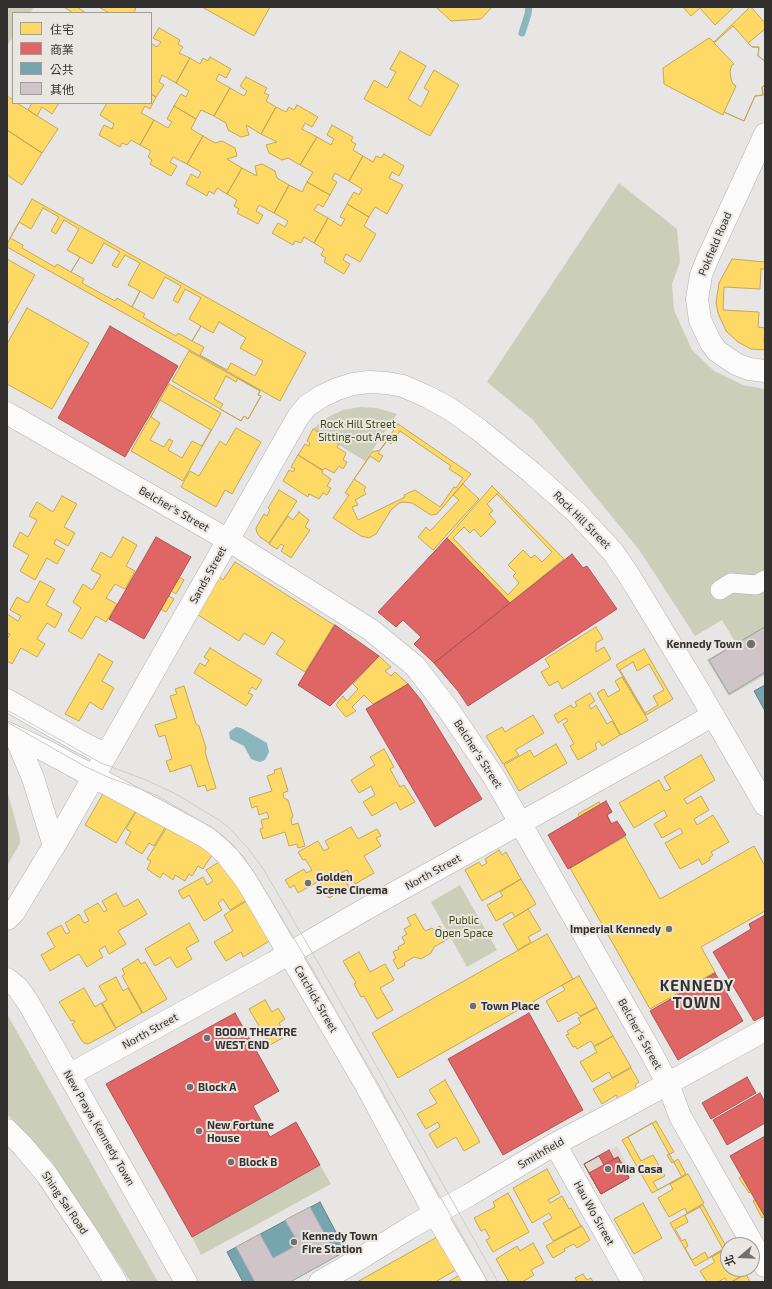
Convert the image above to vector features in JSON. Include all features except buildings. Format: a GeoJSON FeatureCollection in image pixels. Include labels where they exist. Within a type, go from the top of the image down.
{"type":"FeatureCollection","features":[{"type":"Feature","properties":{"kind":"main road","name":"Pokfield Road"},"geometry":{"type":"LineString","coordinates":[[765,134],[707,260],[701,275],[697,299],[700,320],[710,343],[717,351],[736,364],[749,369],[765,371]]}},
{"type":"Feature","properties":{"kind":"main road","name":"Rock Hill Street"},"geometry":{"type":"LineString","coordinates":[[337,390],[353,384],[369,382],[388,383],[403,386],[428,397],[450,409],[478,429],[531,472],[576,512],[613,552],[630,576],[765,805]]}},
{"type":"Feature","properties":{"kind":"main road","name":"Sands Street"},"geometry":{"type":"LineString","coordinates":[[94,776],[298,416],[307,406],[322,396],[337,390]]}},
{"type":"Feature","properties":{"kind":"main road","name":"Belcher's Street"},"geometry":{"type":"LineString","coordinates":[[7,413],[228,540],[371,630],[415,666],[448,709],[494,777],[668,1084],[680,1116],[765,1266]]}},
{"type":"Feature","properties":{"kind":"main road"},"geometry":{"type":"LineString","coordinates":[[7,700],[106,755]]}},
{"type":"Feature","properties":{"kind":"main road","name":"North Street"},"geometry":{"type":"LineString","coordinates":[[69,1075],[713,715]]}},
{"type":"Feature","properties":{"kind":"main road"},"geometry":{"type":"LineString","coordinates":[[11,736],[33,778],[54,846]]}},
{"type":"Feature","properties":{"kind":"main road","name":"Catchick Street"},"geometry":{"type":"LineString","coordinates":[[11,736],[44,750],[199,833],[214,843],[226,854],[246,880],[289,953],[369,1091],[475,1282]]}},
{"type":"Feature","properties":{"kind":"main road"},"geometry":{"type":"LineString","coordinates":[[11,916],[54,846],[94,776]]}},
{"type":"Feature","properties":{"kind":"main road","name":"New Praya, Kennedy Town"},"geometry":{"type":"LineString","coordinates":[[7,978],[18,988],[30,1004],[186,1282]]}},
{"type":"Feature","properties":{"kind":"main road","name":"Smithfield"},"geometry":{"type":"LineString","coordinates":[[320,1282],[411,1227],[436,1214],[555,1144],[765,1030]]}},
{"type":"Feature","properties":{"kind":"main road","name":"Shing Sai Road"},"geometry":{"type":"LineString","coordinates":[[7,1130],[22,1145],[47,1175],[116,1282]]}},
{"type":"Feature","properties":{"kind":"main road","name":"Hau Wo Street"},"geometry":{"type":"LineString","coordinates":[[555,1144],[633,1282]]}},
{"type":"Feature","properties":{"kind":"street"},"geometry":{"type":"LineString","coordinates":[[720,590],[731,583],[756,585],[765,580]]}},
{"type":"Feature","properties":{"kind":"shaded area","name":"Mia Casa"},"geometry":{"type":"Polygon","coordinates":[[[617,1146],[634,1176],[601,1194],[584,1164],[617,1146]]]}},
{"type":"Feature","properties":{"kind":"green space"},"geometry":{"type":"Polygon","coordinates":[[[7,7],[34,7],[31,12],[12,12],[12,38],[7,46],[7,7]]]}},
{"type":"Feature","properties":{"kind":"green space"},"geometry":{"type":"Polygon","coordinates":[[[619,183],[677,229],[680,262],[672,284],[674,310],[692,350],[714,371],[743,385],[765,389],[765,675],[729,696],[707,660],[736,643],[722,620],[695,636],[640,551],[533,420],[487,382],[619,183]]]}},
{"type":"Feature","properties":{"kind":"green space","name":"Rock Hill Street Sitting-out Area"},"geometry":{"type":"Polygon","coordinates":[[[360,407],[377,408],[397,414],[365,461],[313,429],[323,420],[332,415],[343,410],[360,407]]]}},
{"type":"Feature","properties":{"kind":"green space"},"geometry":{"type":"Polygon","coordinates":[[[7,790],[20,843],[7,866],[7,790]]]}},
{"type":"Feature","properties":{"kind":"green space","name":"Public Open Space"},"geometry":{"type":"Polygon","coordinates":[[[460,885],[497,950],[467,967],[431,902],[460,885]]]}},
{"type":"Feature","properties":{"kind":"green space"},"geometry":{"type":"Polygon","coordinates":[[[7,1014],[158,1282],[131,1282],[51,1161],[7,1114],[7,1014]]]}},
{"type":"Feature","properties":{"kind":"green space"},"geometry":{"type":"Polygon","coordinates":[[[320,1165],[331,1184],[201,1255],[192,1237],[320,1165]]]}},
{"type":"Feature","properties":{"kind":"water"},"geometry":{"type":"Polygon","coordinates":[[[236,727],[241,728],[267,743],[269,752],[265,760],[260,762],[251,759],[244,746],[230,739],[229,732],[236,727]]]}},
{"type":"Feature","properties":{"kind":"waterway"},"geometry":{"type":"LineString","coordinates":[[522,33],[529,7]]}},
{"type":"Feature","properties":{"kind":"tram line"},"geometry":{"type":"LineString","coordinates":[[7,710],[101,763],[146,780],[176,794],[219,820],[228,827],[247,847],[264,870],[320,966],[498,1282]]}},
{"type":"Feature","properties":{"kind":"tram line"},"geometry":{"type":"LineString","coordinates":[[7,722],[84,766],[110,778],[158,796],[214,829],[243,856],[313,970],[488,1282]]}},
{"type":"Feature","properties":{"kind":"place","name":"Kennedy Town"},"geometry":{"type":"Point","coordinates":[751,644]}},
{"type":"Feature","properties":{"kind":"place","name":"Golden Scene Cinema"},"geometry":{"type":"Point","coordinates":[308,883]}},
{"type":"Feature","properties":{"kind":"place","name":"Imperial Kennedy"},"geometry":{"type":"Point","coordinates":[669,929]}},
{"type":"Feature","properties":{"kind":"place","name":"Town Place"},"geometry":{"type":"Point","coordinates":[473,1006]}},
{"type":"Feature","properties":{"kind":"place","name":"BOOM THEATRE WEST END"},"geometry":{"type":"Point","coordinates":[207,1038]}},
{"type":"Feature","properties":{"kind":"place","name":"Block A"},"geometry":{"type":"Point","coordinates":[190,1087]}},
{"type":"Feature","properties":{"kind":"place","name":"New Fortune House"},"geometry":{"type":"Point","coordinates":[199,1131]}},
{"type":"Feature","properties":{"kind":"place","name":"Block B"},"geometry":{"type":"Point","coordinates":[231,1162]}},
{"type":"Feature","properties":{"kind":"place","name":"Mia Casa"},"geometry":{"type":"Point","coordinates":[608,1169]}},
{"type":"Feature","properties":{"kind":"place","name":"Kennedy Town Fire Station"},"geometry":{"type":"Point","coordinates":[294,1242]}},
{"type":"Feature","properties":{"kind":"district","name":"KENNEDY TOWN"},"geometry":{"type":"Point","coordinates":[697,994]}}]}
